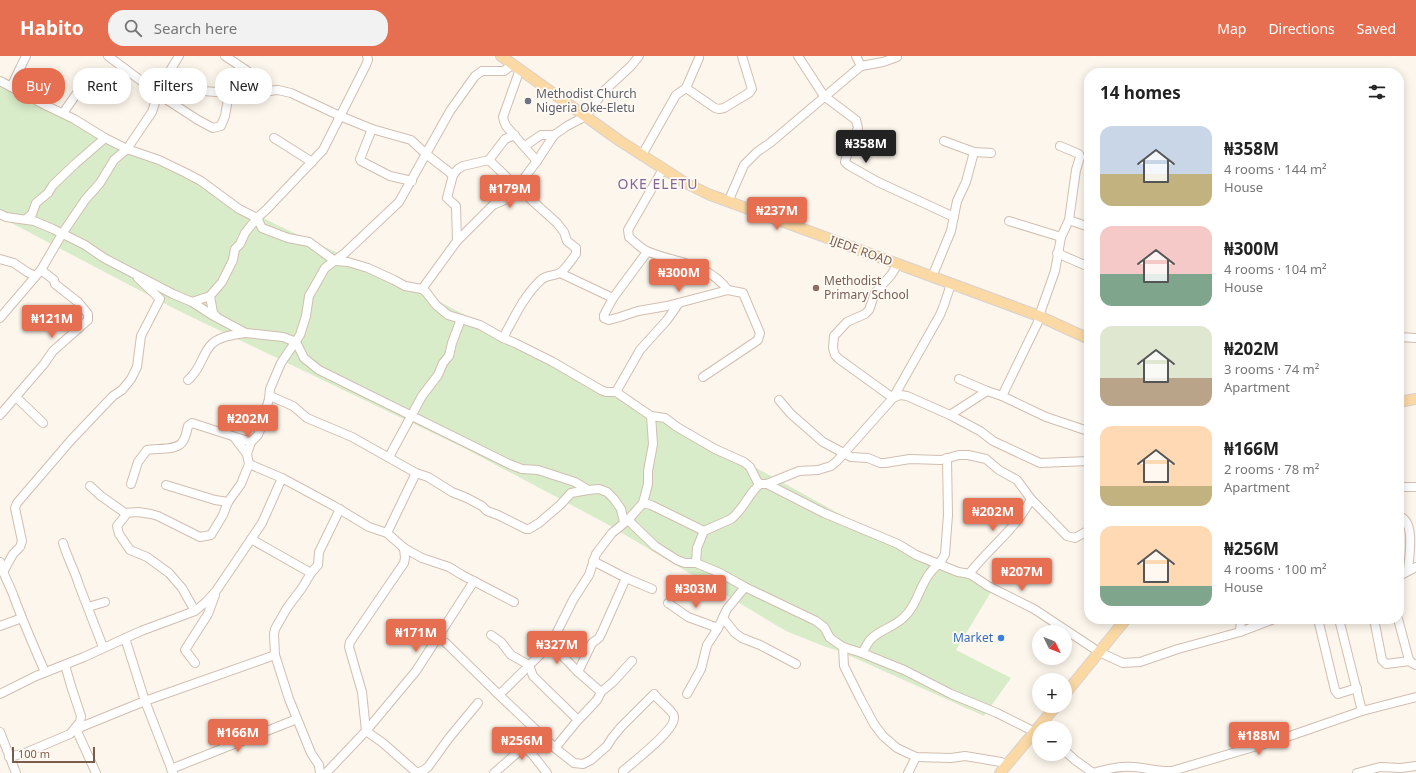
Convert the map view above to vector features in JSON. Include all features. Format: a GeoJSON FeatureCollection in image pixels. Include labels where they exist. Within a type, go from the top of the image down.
{"type":"FeatureCollection","features":[{"type":"Feature","properties":{"kind":"main road","name":"IJEDE ROAD"},"geometry":{"type":"LineString","coordinates":[[501,56],[642,155],[684,182],[708,194],[1039,316],[1084,337]]}},
{"type":"Feature","properties":{"kind":"main road"},"geometry":{"type":"LineString","coordinates":[[1404,401],[1416,400]]}},
{"type":"Feature","properties":{"kind":"main road"},"geometry":{"type":"LineString","coordinates":[[1404,407],[1416,405]]}},
{"type":"Feature","properties":{"kind":"main road"},"geometry":{"type":"LineString","coordinates":[[1072,684],[1114,624]]}},
{"type":"Feature","properties":{"kind":"main road"},"geometry":{"type":"LineString","coordinates":[[1072,676],[1121,624]]}},
{"type":"Feature","properties":{"kind":"main road"},"geometry":{"type":"LineString","coordinates":[[1043,721],[1050,713]]}},
{"type":"Feature","properties":{"kind":"main road"},"geometry":{"type":"LineString","coordinates":[[993,773],[1001,762],[1032,734]]}},
{"type":"Feature","properties":{"kind":"main road"},"geometry":{"type":"LineString","coordinates":[[1000,773],[1032,735]]}},
{"type":"Feature","properties":{"kind":"street"},"geometry":{"type":"LineString","coordinates":[[11,87],[26,56]]}},
{"type":"Feature","properties":{"kind":"street"},"geometry":{"type":"LineString","coordinates":[[108,56],[139,79]]}},
{"type":"Feature","properties":{"kind":"street"},"geometry":{"type":"LineString","coordinates":[[172,68],[179,56]]}},
{"type":"Feature","properties":{"kind":"street"},"geometry":{"type":"LineString","coordinates":[[225,56],[242,68]]}},
{"type":"Feature","properties":{"kind":"street"},"geometry":{"type":"LineString","coordinates":[[192,302],[210,296],[222,282],[233,260],[235,249],[240,244],[245,233],[257,218],[268,209],[326,145],[366,66],[368,60],[367,56]]}},
{"type":"Feature","properties":{"kind":"street"},"geometry":{"type":"LineString","coordinates":[[422,289],[457,241],[493,205],[508,200],[554,135],[586,116],[604,91],[631,66],[639,56]]}},
{"type":"Feature","properties":{"kind":"street"},"geometry":{"type":"LineString","coordinates":[[686,88],[715,108],[724,108],[749,93],[752,89],[752,84],[742,56]]}},
{"type":"Feature","properties":{"kind":"street"},"geometry":{"type":"LineString","coordinates":[[798,56],[824,96],[856,120],[858,124],[858,128],[845,162],[848,166],[878,182],[954,217]]}},
{"type":"Feature","properties":{"kind":"street"},"geometry":{"type":"LineString","coordinates":[[856,56],[861,66]]}},
{"type":"Feature","properties":{"kind":"street"},"geometry":{"type":"LineString","coordinates":[[728,202],[740,173],[749,159],[861,66],[883,62],[897,57]]}},
{"type":"Feature","properties":{"kind":"street"},"geometry":{"type":"LineString","coordinates":[[642,155],[676,96],[686,88],[698,58]]}},
{"type":"Feature","properties":{"kind":"street"},"geometry":{"type":"LineString","coordinates":[[516,67],[504,121],[506,126],[537,161]]}},
{"type":"Feature","properties":{"kind":"street"},"geometry":{"type":"LineString","coordinates":[[247,454],[251,442],[260,430],[270,396],[270,389],[281,363],[296,342],[302,329],[311,292],[325,268],[345,253],[399,202],[450,111],[479,72],[504,71],[516,67]]}},
{"type":"Feature","properties":{"kind":"street"},"geometry":{"type":"LineString","coordinates":[[0,81],[63,113],[127,149],[159,160],[201,181],[239,209],[257,218],[262,228],[288,238],[310,242],[335,261],[348,262],[374,270],[405,286],[422,289],[436,305],[448,315],[480,325],[546,359],[601,390],[606,392],[616,392],[651,416],[665,418],[677,427],[715,449],[744,462],[753,472],[760,484],[898,544],[916,555],[958,572],[969,574],[988,586],[1034,609],[1096,650],[1123,663],[1140,662],[1178,649],[1240,632],[1261,624]]}},
{"type":"Feature","properties":{"kind":"street"},"geometry":{"type":"LineString","coordinates":[[272,91],[291,92],[340,116],[372,129],[411,140],[453,175]]}},
{"type":"Feature","properties":{"kind":"street"},"geometry":{"type":"LineString","coordinates":[[63,113],[73,99]]}},
{"type":"Feature","properties":{"kind":"street"},"geometry":{"type":"LineString","coordinates":[[0,318],[41,270],[62,234],[85,200],[100,183],[112,163],[127,149],[152,112],[155,104]]}},
{"type":"Feature","properties":{"kind":"street"},"geometry":{"type":"LineString","coordinates":[[177,104],[198,120],[213,128],[221,126],[227,104]]}},
{"type":"Feature","properties":{"kind":"street"},"geometry":{"type":"LineString","coordinates":[[372,129],[360,159],[361,161],[390,176],[412,180]]}},
{"type":"Feature","properties":{"kind":"street"},"geometry":{"type":"LineString","coordinates":[[457,241],[456,206],[447,198],[453,175],[463,166],[489,160],[505,140],[515,135]]}},
{"type":"Feature","properties":{"kind":"street"},"geometry":{"type":"LineString","coordinates":[[525,146],[541,135],[554,135]]}},
{"type":"Feature","properties":{"kind":"street"},"geometry":{"type":"LineString","coordinates":[[30,218],[36,203],[48,193],[53,185],[75,164],[105,138]]}},
{"type":"Feature","properties":{"kind":"street"},"geometry":{"type":"LineString","coordinates":[[274,138],[312,162]]}},
{"type":"Feature","properties":{"kind":"street"},"geometry":{"type":"LineString","coordinates":[[944,141],[974,152],[991,153]]}},
{"type":"Feature","properties":{"kind":"street"},"geometry":{"type":"LineString","coordinates":[[1002,396],[1038,322],[1053,277],[1061,237],[1069,220],[1076,170],[1080,157],[1079,154],[1060,146]]}},
{"type":"Feature","properties":{"kind":"street"},"geometry":{"type":"LineString","coordinates":[[932,277],[951,231],[957,201],[966,182],[974,152]]}},
{"type":"Feature","properties":{"kind":"street"},"geometry":{"type":"LineString","coordinates":[[489,160],[517,188],[557,222],[564,232],[567,241],[576,248],[576,254],[560,273],[543,279],[529,294],[521,305],[503,338]]}},
{"type":"Feature","properties":{"kind":"street"},"geometry":{"type":"LineString","coordinates":[[663,169],[628,230],[629,237],[647,252],[687,265],[702,268],[721,280],[728,290]]}},
{"type":"Feature","properties":{"kind":"street"},"geometry":{"type":"LineString","coordinates":[[0,214],[6,217],[30,218],[84,245],[104,258],[192,302],[212,315],[246,332]]}},
{"type":"Feature","properties":{"kind":"street"},"geometry":{"type":"LineString","coordinates":[[1069,220],[1084,225]]}},
{"type":"Feature","properties":{"kind":"street"},"geometry":{"type":"LineString","coordinates":[[1008,221],[1061,237]]}},
{"type":"Feature","properties":{"kind":"street"},"geometry":{"type":"LineString","coordinates":[[647,252],[613,298],[604,315],[604,318],[609,320],[638,311],[679,303],[728,290],[743,293],[760,336],[758,340],[704,378]]}},
{"type":"Feature","properties":{"kind":"street"},"geometry":{"type":"LineString","coordinates":[[345,253],[348,262]]}},
{"type":"Feature","properties":{"kind":"street"},"geometry":{"type":"LineString","coordinates":[[1057,253],[1084,265]]}},
{"type":"Feature","properties":{"kind":"street"},"geometry":{"type":"LineString","coordinates":[[0,259],[14,263],[35,276]]}},
{"type":"Feature","properties":{"kind":"street"},"geometry":{"type":"LineString","coordinates":[[893,398],[835,355],[834,336],[847,322],[865,314],[869,310],[875,293],[898,264]]}},
{"type":"Feature","properties":{"kind":"street"},"geometry":{"type":"LineString","coordinates":[[0,414],[44,364],[53,351],[88,320],[88,314],[78,302],[55,284],[54,280],[41,270]]}},
{"type":"Feature","properties":{"kind":"street"},"geometry":{"type":"LineString","coordinates":[[133,273],[160,299]]}},
{"type":"Feature","properties":{"kind":"street"},"geometry":{"type":"LineString","coordinates":[[560,273],[613,298]]}},
{"type":"Feature","properties":{"kind":"street"},"geometry":{"type":"LineString","coordinates":[[696,563],[697,548],[704,531],[735,516],[760,484],[799,471],[818,470],[831,466],[843,453],[893,398],[940,315],[951,284]]}},
{"type":"Feature","properties":{"kind":"street"},"geometry":{"type":"LineString","coordinates":[[3,572],[13,554],[20,547],[22,541],[15,508],[17,503],[72,439],[113,396],[122,390],[131,379],[137,367],[142,336],[160,299],[174,294]]}},
{"type":"Feature","properties":{"kind":"street"},"geometry":{"type":"LineString","coordinates":[[210,296],[212,313],[218,318]]}},
{"type":"Feature","properties":{"kind":"street"},"geometry":{"type":"LineString","coordinates":[[616,392],[640,350],[667,320],[679,303]]}},
{"type":"Feature","properties":{"kind":"street"},"geometry":{"type":"LineString","coordinates":[[389,457],[410,415],[438,375],[443,363],[449,356],[461,319]]}},
{"type":"Feature","properties":{"kind":"street"},"geometry":{"type":"LineString","coordinates":[[188,380],[194,374],[210,346],[214,342],[229,335],[246,332],[283,337],[296,342],[304,358],[319,370],[509,464],[522,469],[538,470],[575,482],[588,490]]}},
{"type":"Feature","properties":{"kind":"street"},"geometry":{"type":"LineString","coordinates":[[1404,337],[1416,338]]}},
{"type":"Feature","properties":{"kind":"street"},"geometry":{"type":"LineString","coordinates":[[960,379],[1002,396],[1046,417],[1084,430]]}},
{"type":"Feature","properties":{"kind":"street"},"geometry":{"type":"LineString","coordinates":[[950,415],[987,391]]}},
{"type":"Feature","properties":{"kind":"street"},"geometry":{"type":"LineString","coordinates":[[893,398],[900,395],[907,396],[950,415],[980,431],[993,441],[1040,464],[1084,461]]}},
{"type":"Feature","properties":{"kind":"street"},"geometry":{"type":"LineString","coordinates":[[270,396],[292,406],[306,418],[352,437],[416,473],[428,477],[452,492],[482,506],[487,511],[526,529],[529,529],[539,523],[560,505],[571,493],[588,490],[607,492],[621,509],[626,521],[655,546],[671,557],[685,563],[696,563],[720,573],[745,587],[816,621],[824,627],[830,638],[842,648],[862,653],[904,670],[951,694],[1032,730]]}},
{"type":"Feature","properties":{"kind":"street"},"geometry":{"type":"LineString","coordinates":[[16,397],[42,423]]}},
{"type":"Feature","properties":{"kind":"street"},"geometry":{"type":"LineString","coordinates":[[778,400],[791,414],[823,442],[851,457],[868,458],[880,463],[910,459],[941,460],[959,455],[968,455],[986,459],[999,470],[1017,480],[1031,499],[1068,536],[1071,538],[1079,537],[1084,534]]}},
{"type":"Feature","properties":{"kind":"street"},"geometry":{"type":"LineString","coordinates":[[496,692],[500,694],[504,691],[551,644],[573,600],[589,575],[596,554],[612,533],[643,503],[648,484],[648,471],[653,444],[651,416]]}},
{"type":"Feature","properties":{"kind":"street"},"geometry":{"type":"LineString","coordinates":[[131,484],[138,462],[147,450],[176,448],[183,442],[188,426],[192,423],[251,442]]}},
{"type":"Feature","properties":{"kind":"street"},"geometry":{"type":"LineString","coordinates":[[90,486],[125,513],[138,512],[158,516],[200,536],[211,535],[223,515],[228,502],[241,484],[249,464],[247,454],[234,437]]}},
{"type":"Feature","properties":{"kind":"street"},"geometry":{"type":"LineString","coordinates":[[862,653],[870,640],[908,614],[930,573],[944,559],[948,515],[947,458]]}},
{"type":"Feature","properties":{"kind":"street"},"geometry":{"type":"LineString","coordinates":[[249,464],[282,478],[340,509],[369,527],[387,533],[404,548],[422,558],[449,567],[514,602]]}},
{"type":"Feature","properties":{"kind":"street"},"geometry":{"type":"LineString","coordinates":[[387,533],[416,473]]}},
{"type":"Feature","properties":{"kind":"street"},"geometry":{"type":"LineString","coordinates":[[0,694],[45,672],[65,665],[103,647],[196,610],[216,591],[262,523],[282,478]]}},
{"type":"Feature","properties":{"kind":"street"},"geometry":{"type":"LineString","coordinates":[[166,485],[215,500],[228,502]]}},
{"type":"Feature","properties":{"kind":"street"},"geometry":{"type":"LineString","coordinates":[[1404,487],[1416,487]]}},
{"type":"Feature","properties":{"kind":"street"},"geometry":{"type":"LineString","coordinates":[[969,574],[979,561],[1020,518],[1031,499]]}},
{"type":"Feature","properties":{"kind":"street"},"geometry":{"type":"LineString","coordinates":[[643,503],[651,504],[704,531]]}},
{"type":"Feature","properties":{"kind":"street"},"geometry":{"type":"LineString","coordinates":[[320,773],[319,764],[311,753],[289,699],[275,655],[275,629],[311,572],[318,565],[319,552],[329,528],[340,509]]}},
{"type":"Feature","properties":{"kind":"street"},"geometry":{"type":"LineString","coordinates":[[125,513],[117,526],[124,543],[130,550],[147,557],[169,573],[182,588],[196,610]]}},
{"type":"Feature","properties":{"kind":"street"},"geometry":{"type":"LineString","coordinates":[[1404,519],[1409,525],[1411,542],[1408,570]]}},
{"type":"Feature","properties":{"kind":"street"},"geometry":{"type":"LineString","coordinates":[[251,539],[311,572]]}},
{"type":"Feature","properties":{"kind":"street"},"geometry":{"type":"LineString","coordinates":[[63,543],[103,647]]}},
{"type":"Feature","properties":{"kind":"street"},"geometry":{"type":"LineString","coordinates":[[404,548],[404,563],[350,642],[349,647],[362,692],[366,731],[383,743],[417,773],[428,767],[449,738],[478,703]]}},
{"type":"Feature","properties":{"kind":"street"},"geometry":{"type":"LineString","coordinates":[[13,554],[0,561],[3,572],[45,672]]}},
{"type":"Feature","properties":{"kind":"street"},"geometry":{"type":"LineString","coordinates":[[594,561],[652,590]]}},
{"type":"Feature","properties":{"kind":"street"},"geometry":{"type":"LineString","coordinates":[[1404,573],[1416,567]]}},
{"type":"Feature","properties":{"kind":"street"},"geometry":{"type":"LineString","coordinates":[[578,672],[592,643],[599,638],[626,578]]}},
{"type":"Feature","properties":{"kind":"street"},"geometry":{"type":"LineString","coordinates":[[326,773],[366,731],[416,671],[474,581]]}},
{"type":"Feature","properties":{"kind":"street"},"geometry":{"type":"LineString","coordinates":[[687,694],[701,669],[707,645],[718,628],[727,608],[745,587]]}},
{"type":"Feature","properties":{"kind":"street"},"geometry":{"type":"LineString","coordinates":[[195,663],[185,650],[208,614],[216,591]]}},
{"type":"Feature","properties":{"kind":"street"},"geometry":{"type":"LineString","coordinates":[[88,607],[106,602]]}},
{"type":"Feature","properties":{"kind":"street"},"geometry":{"type":"LineString","coordinates":[[668,604],[688,617],[718,628]]}},
{"type":"Feature","properties":{"kind":"street"},"geometry":{"type":"LineString","coordinates":[[0,626],[22,618]]}},
{"type":"Feature","properties":{"kind":"street"},"geometry":{"type":"LineString","coordinates":[[723,618],[735,633],[742,638],[760,645],[796,664]]}},
{"type":"Feature","properties":{"kind":"street"},"geometry":{"type":"LineString","coordinates":[[1240,632],[1241,624]]}},
{"type":"Feature","properties":{"kind":"street"},"geometry":{"type":"LineString","coordinates":[[1319,624],[1335,690],[1338,694],[1357,688]]}},
{"type":"Feature","properties":{"kind":"street"},"geometry":{"type":"LineString","coordinates":[[1340,624],[1362,711]]}},
{"type":"Feature","properties":{"kind":"street"},"geometry":{"type":"LineString","coordinates":[[1375,624],[1382,660],[1384,663],[1413,663],[1400,624]]}},
{"type":"Feature","properties":{"kind":"street"},"geometry":{"type":"LineString","coordinates":[[491,635],[501,642],[511,655],[529,665],[533,676],[578,720]]}},
{"type":"Feature","properties":{"kind":"street"},"geometry":{"type":"LineString","coordinates":[[125,638],[145,701],[172,771],[297,719]]}},
{"type":"Feature","properties":{"kind":"street"},"geometry":{"type":"LineString","coordinates":[[446,643],[555,748],[574,763],[583,764],[591,760],[607,746],[621,727],[654,694],[672,713],[674,720],[662,738],[623,771]]}},
{"type":"Feature","properties":{"kind":"street"},"geometry":{"type":"LineString","coordinates":[[551,644],[578,672],[601,692]]}},
{"type":"Feature","properties":{"kind":"street"},"geometry":{"type":"LineString","coordinates":[[842,648],[844,666],[874,724],[883,736],[897,748],[916,757],[951,758],[965,756],[1001,762]]}},
{"type":"Feature","properties":{"kind":"street"},"geometry":{"type":"LineString","coordinates":[[5,755],[25,753],[70,734],[76,729],[145,701],[275,655]]}},
{"type":"Feature","properties":{"kind":"street"},"geometry":{"type":"LineString","coordinates":[[555,748],[597,700],[601,692],[613,682],[632,661]]}},
{"type":"Feature","properties":{"kind":"street"},"geometry":{"type":"LineString","coordinates":[[65,665],[70,686],[81,716],[80,722],[76,729]]}},
{"type":"Feature","properties":{"kind":"street"},"geometry":{"type":"LineString","coordinates":[[1072,758],[1093,773],[1114,768],[1133,767],[1164,772],[1194,765],[1284,738],[1362,711],[1416,697]]}},
{"type":"Feature","properties":{"kind":"street"},"geometry":{"type":"LineString","coordinates":[[76,729],[96,773]]}},
{"type":"Feature","properties":{"kind":"street"},"geometry":{"type":"LineString","coordinates":[[0,732],[5,755],[16,773]]}},
{"type":"Feature","properties":{"kind":"street"},"geometry":{"type":"LineString","coordinates":[[494,773],[524,747],[532,754],[547,773]]}},
{"type":"Feature","properties":{"kind":"street"},"geometry":{"type":"LineString","coordinates":[[908,773],[916,757]]}},
{"type":"Feature","properties":{"kind":"street"},"geometry":{"type":"LineString","coordinates":[[1357,773],[1380,767],[1401,768],[1416,766]]}},
{"type":"Feature","properties":{"kind":"green space"},"geometry":{"type":"Polygon","coordinates":[[[0,80],[12,86],[12,104],[46,104],[277,225],[401,282],[666,418],[865,528],[994,587],[956,650],[1011,678],[984,716],[839,651],[786,631],[607,524],[466,449],[175,309],[0,217],[0,80]]]}},
{"type":"Feature","properties":{"kind":"place","name":"Methodist Church Nigeria Oke-Eletu"},"geometry":{"type":"Point","coordinates":[528,101]}},
{"type":"Feature","properties":{"kind":"place","name":"Methodist Primary School"},"geometry":{"type":"Point","coordinates":[816,288]}},
{"type":"Feature","properties":{"kind":"place","name":"Market"},"geometry":{"type":"Point","coordinates":[1001,638]}},
{"type":"Feature","properties":{"kind":"district","name":"OKE ELETU"},"geometry":{"type":"Point","coordinates":[658,184]}}]}
